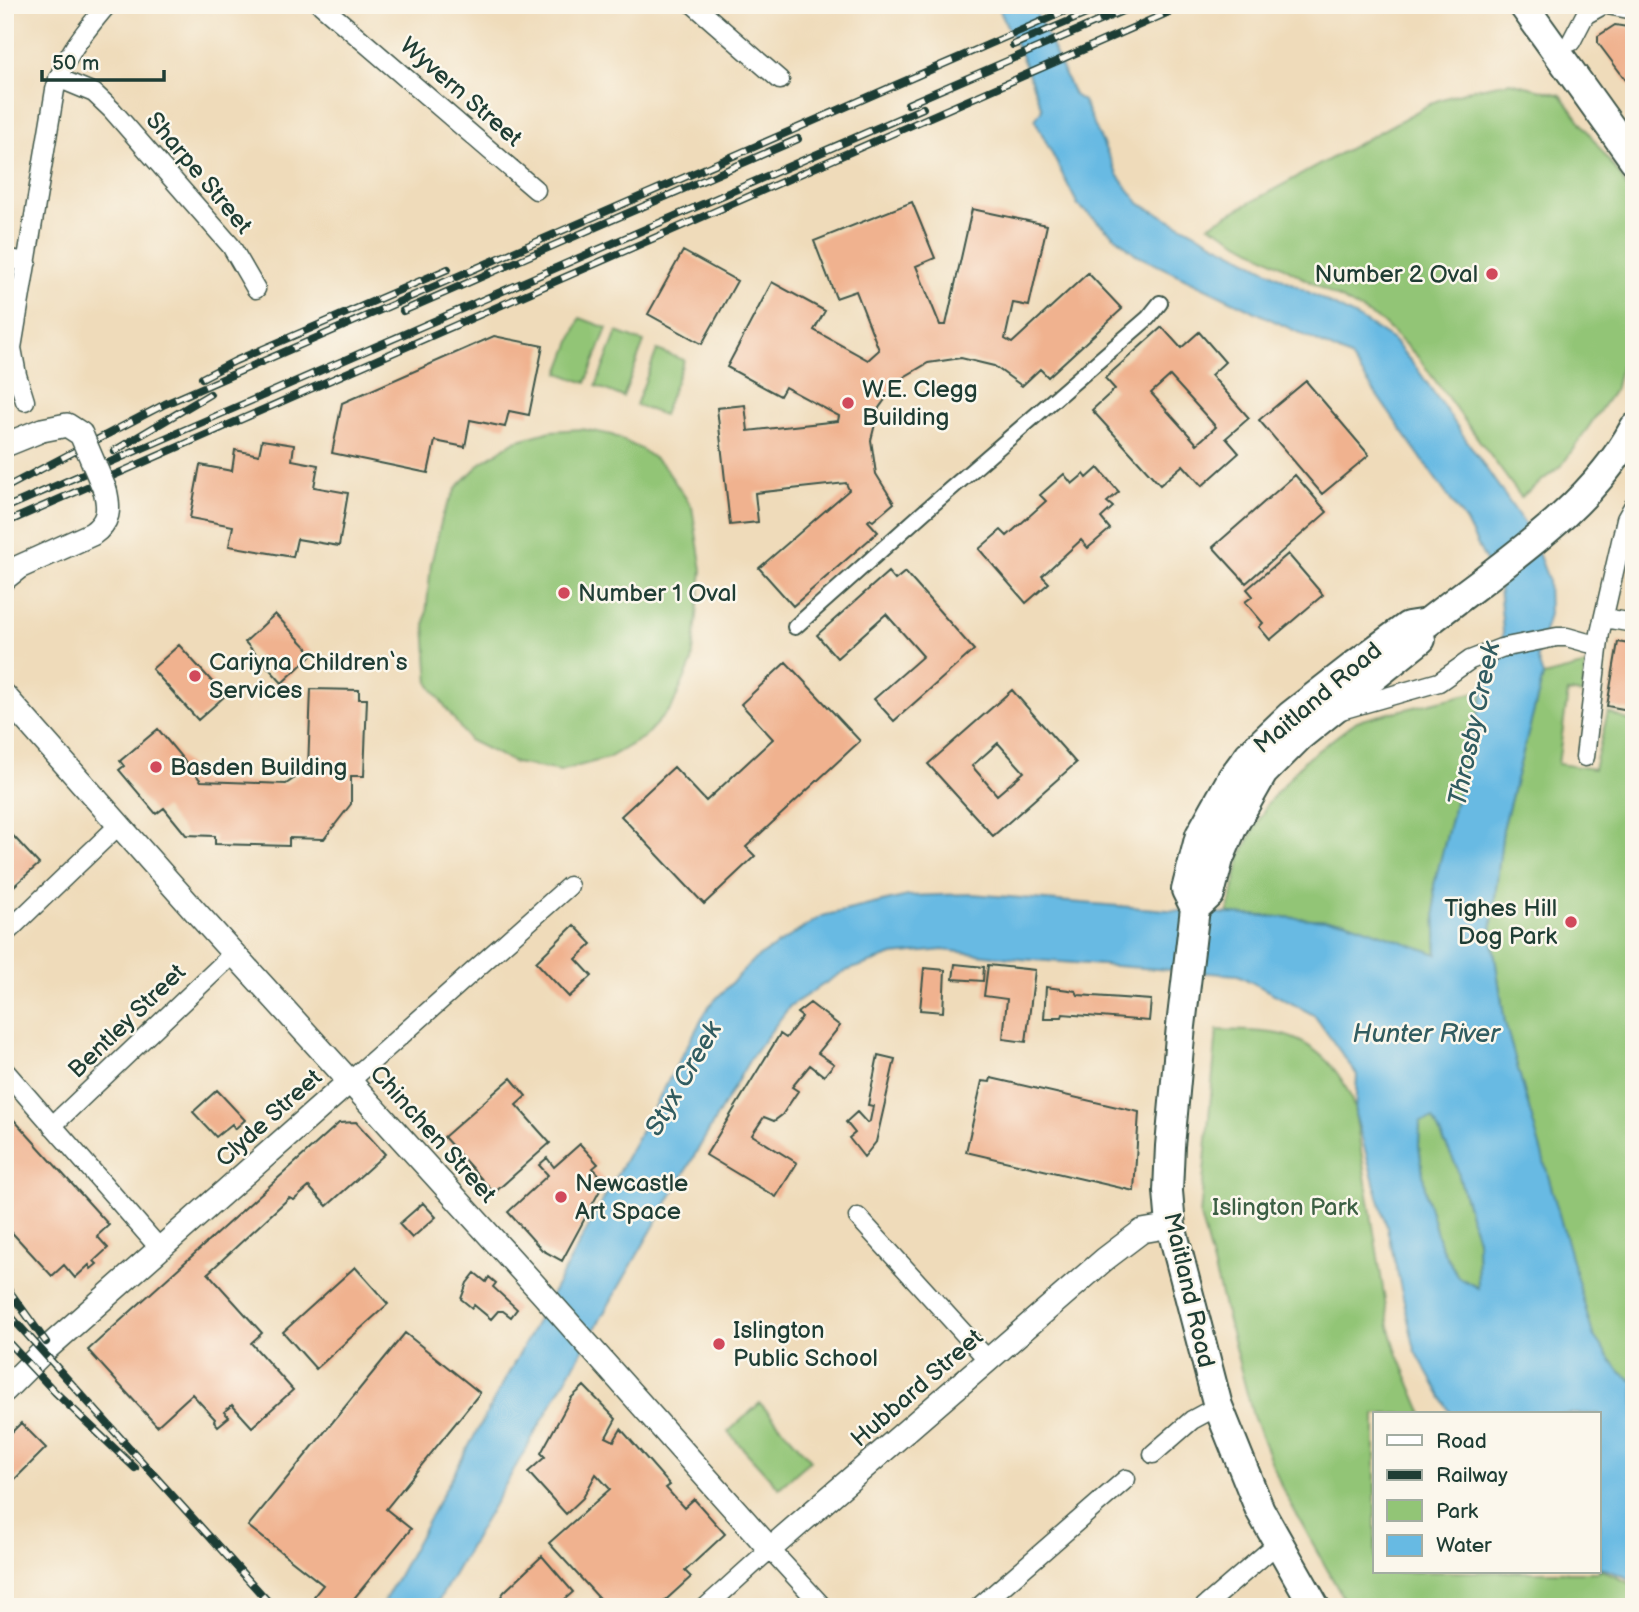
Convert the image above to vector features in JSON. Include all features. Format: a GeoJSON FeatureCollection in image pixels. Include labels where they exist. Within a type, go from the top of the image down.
{"type":"FeatureCollection","features":[{"type":"Feature","properties":{"kind":"main road"},"geometry":{"type":"LineString","coordinates":[[1523,5],[1634,160]]}},
{"type":"Feature","properties":{"kind":"main road"},"geometry":{"type":"LineString","coordinates":[[1543,5],[1634,127]]}},
{"type":"Feature","properties":{"kind":"main road","name":"Maitland Road"},"geometry":{"type":"LineString","coordinates":[[1315,1607],[1278,1543],[1244,1474],[1218,1406],[1171,1226],[1168,1191],[1170,1146],[1195,908],[1186,890],[1194,857],[1200,835],[1238,768],[1269,734],[1408,626],[1427,622],[1574,506],[1598,481],[1634,428]]}},
{"type":"Feature","properties":{"kind":"main road","name":"Maitland Road"},"geometry":{"type":"LineString","coordinates":[[1195,908],[1210,894],[1224,845],[1254,786],[1288,748],[1421,639],[1427,622]]}},
{"type":"Feature","properties":{"kind":"street"},"geometry":{"type":"LineString","coordinates":[[24,401],[12,348],[58,78],[74,46],[107,5]]}},
{"type":"Feature","properties":{"kind":"street","name":"Wyvern Street"},"geometry":{"type":"LineString","coordinates":[[321,5],[537,190]]}},
{"type":"Feature","properties":{"kind":"street"},"geometry":{"type":"LineString","coordinates":[[694,5],[780,80]]}},
{"type":"Feature","properties":{"kind":"street"},"geometry":{"type":"LineString","coordinates":[[1571,43],[1585,15],[1605,5],[1634,10]]}},
{"type":"Feature","properties":{"kind":"street","name":"Sharpe Street"},"geometry":{"type":"LineString","coordinates":[[58,78],[94,93],[113,110],[231,246],[256,289]]}},
{"type":"Feature","properties":{"kind":"street"},"geometry":{"type":"LineString","coordinates":[[5,258],[27,262]]}},
{"type":"Feature","properties":{"kind":"street"},"geometry":{"type":"LineString","coordinates":[[795,627],[1148,318],[1160,303]]}},
{"type":"Feature","properties":{"kind":"street"},"geometry":{"type":"LineString","coordinates":[[5,445],[42,430],[67,425],[81,434],[108,503],[107,518],[102,527],[19,567],[5,578]]}},
{"type":"Feature","properties":{"kind":"street"},"geometry":{"type":"LineString","coordinates":[[1585,757],[1599,642],[1626,519],[1634,505]]}},
{"type":"Feature","properties":{"kind":"street"},"geometry":{"type":"LineString","coordinates":[[1604,618],[1634,623]]}},
{"type":"Feature","properties":{"kind":"street"},"geometry":{"type":"LineString","coordinates":[[1328,714],[1440,682],[1470,660],[1501,648],[1557,637],[1588,643],[1599,642]]}},
{"type":"Feature","properties":{"kind":"street","name":"Chinchen Street"},"geometry":{"type":"LineString","coordinates":[[5,696],[822,1607]]}},
{"type":"Feature","properties":{"kind":"street"},"geometry":{"type":"LineString","coordinates":[[5,934],[120,824]]}},
{"type":"Feature","properties":{"kind":"street","name":"Clyde Street"},"geometry":{"type":"LineString","coordinates":[[5,1390],[43,1352],[569,886]]}},
{"type":"Feature","properties":{"kind":"street","name":"Bentley Street"},"geometry":{"type":"LineString","coordinates":[[52,1126],[235,952]]}},
{"type":"Feature","properties":{"kind":"street"},"geometry":{"type":"LineString","coordinates":[[5,1071],[161,1250]]}},
{"type":"Feature","properties":{"kind":"street"},"geometry":{"type":"LineString","coordinates":[[858,1217],[989,1361]]}},
{"type":"Feature","properties":{"kind":"street","name":"Hubbard Street"},"geometry":{"type":"LineString","coordinates":[[706,1607],[1105,1259],[1142,1231],[1171,1226]]}},
{"type":"Feature","properties":{"kind":"street"},"geometry":{"type":"LineString","coordinates":[[1153,1454],[1192,1420],[1218,1406]]}},
{"type":"Feature","properties":{"kind":"street"},"geometry":{"type":"LineString","coordinates":[[979,1607],[1126,1479]]}},
{"type":"Feature","properties":{"kind":"street"},"geometry":{"type":"LineString","coordinates":[[1204,1607],[1278,1543]]}},
{"type":"Feature","properties":{"kind":"green space"},"geometry":{"type":"Polygon","coordinates":[[[1510,82],[1561,95],[1621,177],[1634,201],[1634,307],[1616,387],[1562,465],[1521,497],[1417,356],[1382,322],[1209,225],[1436,101],[1473,89],[1510,82]]]}},
{"type":"Feature","properties":{"kind":"green space"},"geometry":{"type":"Polygon","coordinates":[[[580,318],[607,328],[586,383],[559,373],[580,318]]]}},
{"type":"Feature","properties":{"kind":"green space"},"geometry":{"type":"Polygon","coordinates":[[[617,332],[644,342],[623,397],[596,386],[617,332]]]}},
{"type":"Feature","properties":{"kind":"green space"},"geometry":{"type":"Polygon","coordinates":[[[657,350],[684,360],[663,415],[636,405],[657,350]]]}},
{"type":"Feature","properties":{"kind":"green space","name":"Number 1 Oval"},"geometry":{"type":"Polygon","coordinates":[[[582,429],[612,435],[641,449],[663,465],[692,507],[702,570],[692,662],[672,707],[644,737],[608,758],[560,771],[515,763],[469,740],[429,684],[425,625],[431,564],[443,514],[457,487],[481,463],[515,441],[551,431],[582,429]]]}},
{"type":"Feature","properties":{"kind":"green space"},"geometry":{"type":"Polygon","coordinates":[[[1586,665],[1582,694],[1568,692],[1558,764],[1594,769],[1608,712],[1634,723],[1634,1382],[1620,1372],[1593,1336],[1505,1023],[1491,931],[1503,829],[1543,676],[1586,665]]]}},
{"type":"Feature","properties":{"kind":"green space"},"geometry":{"type":"Polygon","coordinates":[[[1484,690],[1434,885],[1437,955],[1345,921],[1228,914],[1241,855],[1267,804],[1304,761],[1357,721],[1484,690]]]}},
{"type":"Feature","properties":{"kind":"green space","name":"Islington Park"},"geometry":{"type":"Polygon","coordinates":[[[1217,1030],[1275,1033],[1307,1045],[1336,1072],[1354,1107],[1389,1326],[1422,1412],[1373,1412],[1373,1574],[1600,1574],[1600,1569],[1634,1585],[1634,1607],[1348,1607],[1282,1488],[1253,1416],[1200,1216],[1217,1030]]]}},
{"type":"Feature","properties":{"kind":"green space"},"geometry":{"type":"Polygon","coordinates":[[[1433,1118],[1456,1165],[1477,1240],[1478,1288],[1458,1277],[1440,1245],[1426,1195],[1419,1146],[1420,1122],[1433,1118]]]}},
{"type":"Feature","properties":{"kind":"green space"},"geometry":{"type":"Polygon","coordinates":[[[760,1403],[811,1460],[779,1488],[728,1432],[760,1403]]]}},
{"type":"Feature","properties":{"kind":"water","name":"Hunter River"},"geometry":{"type":"Polygon","coordinates":[[[997,5],[1033,5],[1074,95],[1083,101],[1118,176],[1140,204],[1360,319],[1393,340],[1418,370],[1530,532],[1548,579],[1549,614],[1537,658],[1543,676],[1503,829],[1491,931],[1505,1023],[1593,1335],[1620,1372],[1634,1382],[1634,1580],[1600,1567],[1600,1412],[1450,1412],[1415,1350],[1387,1228],[1355,1114],[1357,1075],[1314,1015],[1238,975],[1020,959],[943,950],[893,955],[843,972],[790,1006],[750,1059],[435,1607],[381,1607],[709,1006],[755,959],[822,916],[908,896],[972,894],[1345,921],[1437,954],[1434,885],[1490,668],[1501,664],[1503,631],[1499,587],[1466,522],[1350,357],[1138,256],[1078,205],[1035,120],[1042,109],[1021,55],[997,5]],[[1433,1119],[1420,1122],[1419,1146],[1426,1195],[1440,1245],[1458,1277],[1478,1288],[1477,1240],[1456,1165],[1433,1119]]]}},
{"type":"Feature","properties":{"kind":"building"},"geometry":{"type":"Polygon","coordinates":[[[1615,25],[1634,28],[1634,91],[1598,43],[1598,36],[1615,25]]]}},
{"type":"Feature","properties":{"kind":"building","name":"W.E. Clegg Building"},"geometry":{"type":"Polygon","coordinates":[[[912,202],[935,258],[916,266],[940,325],[946,325],[972,209],[1047,225],[1029,306],[1013,303],[1005,339],[1012,343],[1088,273],[1122,309],[1048,377],[1040,369],[1022,386],[994,366],[961,358],[928,363],[899,380],[879,408],[871,440],[876,474],[894,503],[873,521],[868,521],[878,532],[793,606],[759,568],[849,490],[846,483],[755,493],[758,522],[730,525],[717,408],[745,405],[748,431],[838,421],[839,416],[785,387],[780,396],[727,367],[772,282],[825,311],[814,330],[868,360],[879,350],[856,291],[836,298],[814,241],[912,202]]]}},
{"type":"Feature","properties":{"kind":"building"},"geometry":{"type":"Polygon","coordinates":[[[683,251],[737,281],[702,344],[648,314],[683,251]]]}},
{"type":"Feature","properties":{"kind":"building"},"geometry":{"type":"Polygon","coordinates":[[[1162,327],[1181,348],[1199,332],[1225,362],[1211,375],[1249,418],[1226,438],[1239,453],[1202,486],[1183,465],[1160,485],[1092,410],[1115,389],[1105,378],[1162,327]],[[1170,376],[1151,393],[1197,444],[1216,427],[1170,376]]]}},
{"type":"Feature","properties":{"kind":"building"},"geometry":{"type":"Polygon","coordinates":[[[494,336],[543,346],[529,415],[509,411],[505,427],[470,420],[465,447],[435,441],[428,473],[332,453],[342,403],[494,336]]]}},
{"type":"Feature","properties":{"kind":"building"},"geometry":{"type":"Polygon","coordinates":[[[1306,381],[1369,455],[1322,494],[1259,420],[1306,381]]]}},
{"type":"Feature","properties":{"kind":"building"},"geometry":{"type":"Polygon","coordinates":[[[262,440],[294,445],[292,460],[318,465],[314,487],[348,493],[339,546],[297,539],[293,557],[229,546],[233,526],[190,518],[200,465],[232,471],[235,450],[259,455],[262,440]]]}},
{"type":"Feature","properties":{"kind":"building"},"geometry":{"type":"Polygon","coordinates":[[[1098,468],[1119,492],[1107,502],[1113,507],[1101,518],[1110,529],[1088,548],[1081,540],[1042,576],[1049,583],[1026,603],[979,549],[1001,530],[1007,536],[1046,501],[1040,495],[1064,474],[1072,484],[1084,474],[1087,478],[1098,468]]]}},
{"type":"Feature","properties":{"kind":"building"},"geometry":{"type":"Polygon","coordinates":[[[1295,475],[1327,512],[1246,583],[1213,547],[1295,475]]]}},
{"type":"Feature","properties":{"kind":"building"},"geometry":{"type":"Polygon","coordinates":[[[1288,554],[1323,595],[1270,640],[1259,627],[1263,623],[1245,602],[1253,596],[1247,589],[1288,554]]]}},
{"type":"Feature","properties":{"kind":"building"},"geometry":{"type":"Polygon","coordinates":[[[888,572],[895,580],[905,572],[974,650],[894,721],[874,699],[923,656],[886,614],[837,658],[817,635],[888,572]]]}},
{"type":"Feature","properties":{"kind":"building"},"geometry":{"type":"Polygon","coordinates":[[[275,614],[313,654],[282,683],[245,642],[275,614]]]}},
{"type":"Feature","properties":{"kind":"building"},"geometry":{"type":"Polygon","coordinates":[[[1618,642],[1634,645],[1634,711],[1607,706],[1618,642]]]}},
{"type":"Feature","properties":{"kind":"building"},"geometry":{"type":"Polygon","coordinates":[[[179,645],[225,696],[198,720],[152,669],[179,645]]]}},
{"type":"Feature","properties":{"kind":"building"},"geometry":{"type":"Polygon","coordinates":[[[786,662],[860,741],[746,847],[755,856],[704,904],[621,816],[674,767],[706,801],[773,739],[741,704],[786,662]]]}},
{"type":"Feature","properties":{"kind":"building","name":"Basden Building"},"geometry":{"type":"Polygon","coordinates":[[[311,689],[359,690],[359,699],[367,699],[364,776],[351,776],[351,804],[324,839],[289,838],[289,846],[215,844],[215,836],[186,835],[164,808],[156,814],[119,770],[124,766],[120,761],[158,729],[201,781],[286,784],[308,769],[311,689]]]}},
{"type":"Feature","properties":{"kind":"building"},"geometry":{"type":"Polygon","coordinates":[[[1012,690],[1076,763],[993,836],[928,764],[1012,690]],[[998,743],[972,766],[997,795],[1024,772],[998,743]]]}},
{"type":"Feature","properties":{"kind":"building"},"geometry":{"type":"Polygon","coordinates":[[[5,827],[39,864],[5,894],[5,827]]]}},
{"type":"Feature","properties":{"kind":"building"},"geometry":{"type":"Polygon","coordinates":[[[574,925],[592,944],[576,959],[592,976],[569,997],[536,962],[574,925]]]}},
{"type":"Feature","properties":{"kind":"building"},"geometry":{"type":"Polygon","coordinates":[[[955,964],[984,967],[983,981],[953,979],[955,964]]]}},
{"type":"Feature","properties":{"kind":"building"},"geometry":{"type":"Polygon","coordinates":[[[988,965],[1035,970],[1026,1042],[1003,1039],[1007,999],[984,996],[988,965]]]}},
{"type":"Feature","properties":{"kind":"building"},"geometry":{"type":"Polygon","coordinates":[[[924,968],[945,970],[943,1012],[920,1010],[924,968]]]}},
{"type":"Feature","properties":{"kind":"building"},"geometry":{"type":"Polygon","coordinates":[[[1046,987],[1076,991],[1078,995],[1151,1000],[1149,1021],[1063,1014],[1062,1017],[1044,1019],[1046,987]]]}},
{"type":"Feature","properties":{"kind":"building"},"geometry":{"type":"Polygon","coordinates":[[[810,1003],[840,1026],[818,1053],[834,1064],[824,1076],[810,1065],[792,1087],[798,1091],[782,1115],[774,1121],[764,1117],[752,1135],[797,1163],[776,1197],[706,1155],[780,1034],[786,1038],[802,1017],[797,1013],[810,1003]]]}},
{"type":"Feature","properties":{"kind":"building"},"geometry":{"type":"Polygon","coordinates":[[[878,1055],[895,1059],[876,1142],[864,1157],[849,1138],[855,1133],[846,1122],[857,1112],[867,1123],[870,1121],[873,1106],[868,1105],[878,1055]]]}},
{"type":"Feature","properties":{"kind":"building"},"geometry":{"type":"Polygon","coordinates":[[[511,1078],[526,1096],[516,1105],[550,1143],[494,1193],[444,1137],[511,1078]]]}},
{"type":"Feature","properties":{"kind":"building"},"geometry":{"type":"Polygon","coordinates":[[[991,1078],[1139,1112],[1134,1191],[966,1152],[982,1081],[990,1082],[991,1078]]]}},
{"type":"Feature","properties":{"kind":"building"},"geometry":{"type":"Polygon","coordinates":[[[217,1090],[245,1120],[235,1129],[232,1124],[216,1137],[193,1112],[217,1090]]]}},
{"type":"Feature","properties":{"kind":"building"},"geometry":{"type":"Polygon","coordinates":[[[5,1110],[109,1225],[97,1236],[108,1248],[94,1261],[97,1264],[91,1269],[89,1265],[75,1278],[64,1265],[52,1276],[5,1225],[5,1110]]]}},
{"type":"Feature","properties":{"kind":"building"},"geometry":{"type":"Polygon","coordinates":[[[356,1122],[385,1154],[327,1206],[309,1187],[294,1200],[289,1198],[208,1273],[262,1333],[251,1343],[293,1390],[252,1427],[232,1405],[224,1412],[229,1417],[218,1426],[192,1394],[157,1426],[88,1350],[339,1123],[356,1122]]]}},
{"type":"Feature","properties":{"kind":"building","name":"Newcastle Art Space"},"geometry":{"type":"Polygon","coordinates":[[[580,1144],[598,1164],[593,1168],[605,1181],[562,1261],[542,1250],[508,1212],[548,1175],[539,1165],[547,1158],[554,1167],[580,1144]]]}},
{"type":"Feature","properties":{"kind":"building"},"geometry":{"type":"Polygon","coordinates":[[[423,1203],[436,1217],[412,1238],[399,1224],[423,1203]]]}},
{"type":"Feature","properties":{"kind":"building"},"geometry":{"type":"Polygon","coordinates":[[[355,1267],[388,1304],[316,1369],[283,1332],[355,1267]]]}},
{"type":"Feature","properties":{"kind":"building"},"geometry":{"type":"Polygon","coordinates":[[[475,1273],[486,1282],[489,1277],[496,1283],[493,1287],[517,1309],[511,1317],[498,1311],[491,1319],[474,1305],[472,1308],[461,1299],[467,1283],[475,1273]]]}},
{"type":"Feature","properties":{"kind":"building"},"geometry":{"type":"Polygon","coordinates":[[[405,1333],[480,1393],[386,1509],[411,1529],[347,1607],[327,1607],[314,1596],[323,1585],[248,1526],[405,1333]]]}},
{"type":"Feature","properties":{"kind":"building"},"geometry":{"type":"Polygon","coordinates":[[[584,1386],[616,1419],[606,1437],[614,1441],[621,1429],[670,1485],[666,1488],[684,1508],[694,1499],[725,1534],[685,1571],[691,1577],[658,1607],[607,1607],[549,1543],[610,1489],[596,1474],[583,1498],[566,1514],[528,1472],[545,1457],[541,1453],[571,1398],[584,1386]]]}},
{"type":"Feature","properties":{"kind":"building"},"geometry":{"type":"Polygon","coordinates":[[[21,1423],[46,1448],[5,1489],[5,1439],[21,1423]]]}},
{"type":"Feature","properties":{"kind":"building"},"geometry":{"type":"Polygon","coordinates":[[[542,1556],[573,1592],[556,1607],[494,1607],[504,1592],[542,1556]]]}},
{"type":"Feature","properties":{"kind":"railway"},"geometry":{"type":"LineString","coordinates":[[5,488],[165,404],[1079,5]]}},
{"type":"Feature","properties":{"kind":"railway"},"geometry":{"type":"LineString","coordinates":[[1013,45],[1107,5]]}},
{"type":"Feature","properties":{"kind":"railway"},"geometry":{"type":"LineString","coordinates":[[908,104],[1136,5]]}},
{"type":"Feature","properties":{"kind":"railway"},"geometry":{"type":"LineString","coordinates":[[5,523],[1185,5]]}},
{"type":"Feature","properties":{"kind":"railway"},"geometry":{"type":"LineString","coordinates":[[5,508],[923,108]]}},
{"type":"Feature","properties":{"kind":"railway"},"geometry":{"type":"LineString","coordinates":[[403,311],[798,139]]}},
{"type":"Feature","properties":{"kind":"railway"},"geometry":{"type":"LineString","coordinates":[[202,378],[235,361],[448,269]]}},
{"type":"Feature","properties":{"kind":"railway"},"geometry":{"type":"LineString","coordinates":[[114,451],[210,394]]}},
{"type":"Feature","properties":{"kind":"railway"},"geometry":{"type":"LineString","coordinates":[[5,1285],[46,1342]]}},
{"type":"Feature","properties":{"kind":"railway"},"geometry":{"type":"LineString","coordinates":[[5,1310],[273,1607]]}},
{"type":"Feature","properties":{"kind":"railway"},"geometry":{"type":"LineString","coordinates":[[5,1339],[55,1392],[135,1468]]}},
{"type":"Feature","properties":{"kind":"place","name":"Number 2 Oval"},"geometry":{"type":"Point","coordinates":[1492,274]}},
{"type":"Feature","properties":{"kind":"place","name":"W.E. Clegg Building"},"geometry":{"type":"Point","coordinates":[848,403]}},
{"type":"Feature","properties":{"kind":"place","name":"Number 1 Oval"},"geometry":{"type":"Point","coordinates":[564,593]}},
{"type":"Feature","properties":{"kind":"place","name":"Cariyna Children‘s Services"},"geometry":{"type":"Point","coordinates":[195,676]}},
{"type":"Feature","properties":{"kind":"place","name":"Basden Building"},"geometry":{"type":"Point","coordinates":[156,767]}},
{"type":"Feature","properties":{"kind":"place","name":"Tighes Hill Dog Park"},"geometry":{"type":"Point","coordinates":[1571,922]}},
{"type":"Feature","properties":{"kind":"place","name":"Newcastle Art Space"},"geometry":{"type":"Point","coordinates":[561,1197]}},
{"type":"Feature","properties":{"kind":"place","name":"Islington Public School"},"geometry":{"type":"Point","coordinates":[719,1344]}},
{"type":"Feature","properties":{"kind":"water label","name":"Throsby Creek"},"geometry":{"type":"Point","coordinates":[1475,724]}},
{"type":"Feature","properties":{"kind":"water label","name":"Styx Creek"},"geometry":{"type":"Point","coordinates":[684,1079]}}]}
